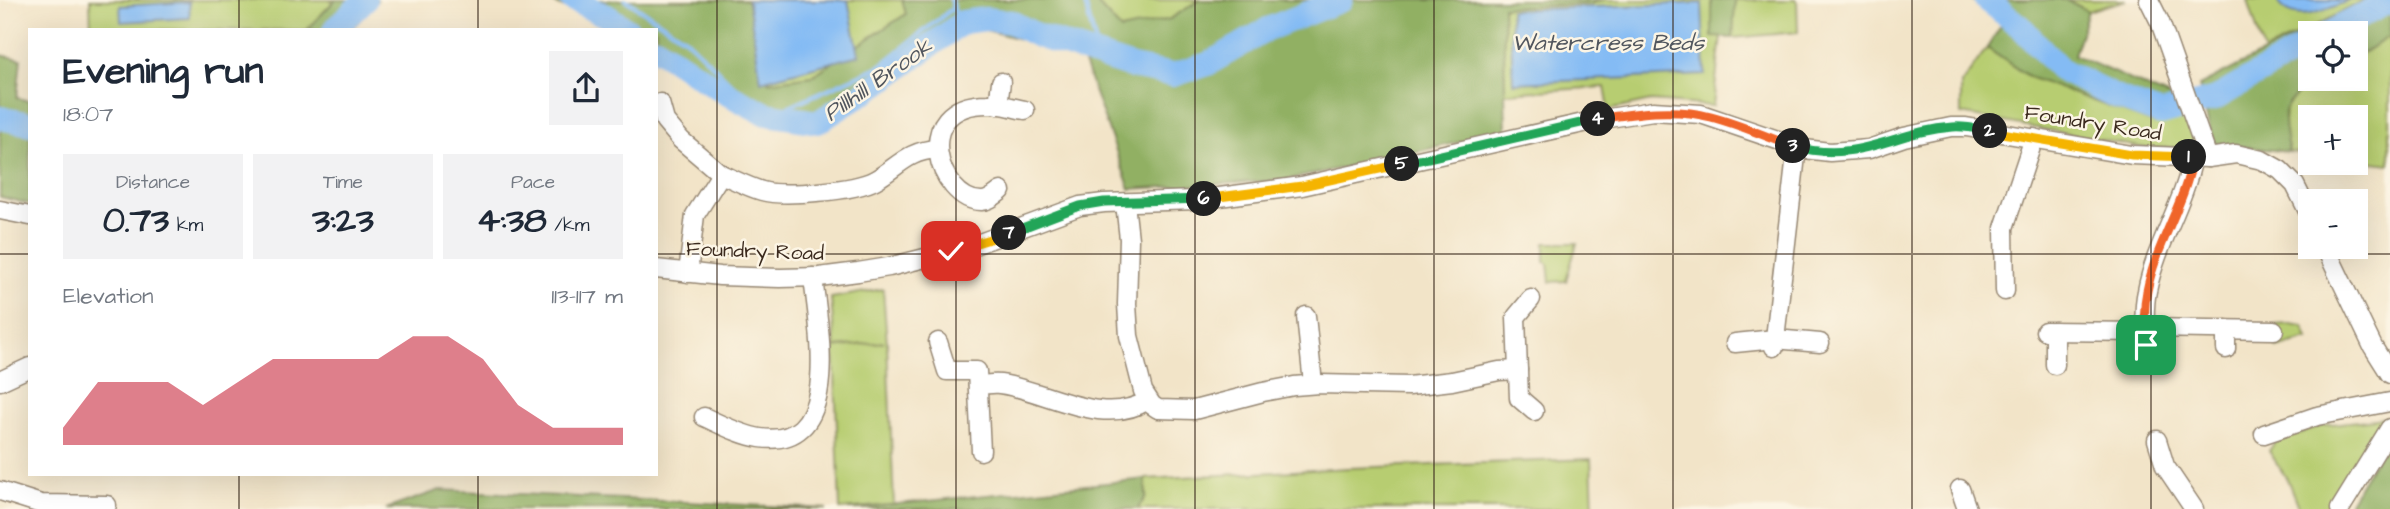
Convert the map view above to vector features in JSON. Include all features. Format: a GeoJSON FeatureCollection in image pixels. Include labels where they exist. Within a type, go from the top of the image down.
{"type":"FeatureCollection","features":[{"type":"Feature","properties":{"kind":"street"},"geometry":{"type":"LineString","coordinates":[[2146,335],[2145,303],[2148,284],[2183,194],[2201,158],[2198,126],[2160,22],[2149,0]]}},
{"type":"Feature","properties":{"kind":"street"},"geometry":{"type":"LineString","coordinates":[[998,104],[1001,82]]}},
{"type":"Feature","properties":{"kind":"street"},"geometry":{"type":"LineString","coordinates":[[660,103],[660,124],[721,174],[764,192],[792,194],[866,184],[909,156],[937,149]]}},
{"type":"Feature","properties":{"kind":"street"},"geometry":{"type":"LineString","coordinates":[[1001,191],[976,207],[959,192],[945,172],[937,149],[941,128],[950,114],[980,104],[998,104],[1025,110]]}},
{"type":"Feature","properties":{"kind":"street","name":"Foundry Road"},"geometry":{"type":"LineString","coordinates":[[658,270],[755,277],[813,277],[889,267],[989,241],[1080,206],[1104,202],[1198,200],[1302,186],[1597,120],[1653,111],[1686,112],[1713,117],[1797,147],[1830,152],[1856,151],[1951,127],[1966,127],[2157,158],[2201,158],[2236,154],[2262,160],[2280,170],[2298,191]]}},
{"type":"Feature","properties":{"kind":"street"},"geometry":{"type":"LineString","coordinates":[[2005,291],[2004,228],[2034,138]]}},
{"type":"Feature","properties":{"kind":"street"},"geometry":{"type":"LineString","coordinates":[[1774,343],[1797,147]]}},
{"type":"Feature","properties":{"kind":"street"},"geometry":{"type":"LineString","coordinates":[[688,273],[695,215],[721,174]]}},
{"type":"Feature","properties":{"kind":"street"},"geometry":{"type":"LineString","coordinates":[[1125,203],[1129,239],[1127,320],[1143,391],[1148,400],[1158,408],[1194,410],[1263,391],[1313,384],[1395,387],[1443,373],[1518,370]]}},
{"type":"Feature","properties":{"kind":"street"},"geometry":{"type":"LineString","coordinates":[[0,210],[28,216]]}},
{"type":"Feature","properties":{"kind":"street"},"geometry":{"type":"LineString","coordinates":[[2331,259],[2373,347],[2390,374]]}},
{"type":"Feature","properties":{"kind":"street"},"geometry":{"type":"LineString","coordinates":[[704,417],[720,432],[778,438],[796,433],[808,423],[814,408],[820,371],[813,277]]}},
{"type":"Feature","properties":{"kind":"street"},"geometry":{"type":"LineString","coordinates":[[1531,299],[1516,317],[1519,398],[1534,411]]}},
{"type":"Feature","properties":{"kind":"street"},"geometry":{"type":"LineString","coordinates":[[1306,316],[1316,335],[1313,384]]}},
{"type":"Feature","properties":{"kind":"street"},"geometry":{"type":"LineString","coordinates":[[2226,329],[2226,349]]}},
{"type":"Feature","properties":{"kind":"street"},"geometry":{"type":"LineString","coordinates":[[2055,365],[2050,331],[2146,335],[2226,329],[2274,330]]}},
{"type":"Feature","properties":{"kind":"street"},"geometry":{"type":"LineString","coordinates":[[938,342],[947,371],[977,371],[981,451]]}},
{"type":"Feature","properties":{"kind":"street"},"geometry":{"type":"LineString","coordinates":[[1735,343],[1820,343]]}},
{"type":"Feature","properties":{"kind":"street"},"geometry":{"type":"LineString","coordinates":[[0,381],[28,368]]}},
{"type":"Feature","properties":{"kind":"street"},"geometry":{"type":"LineString","coordinates":[[978,385],[998,384],[1101,410],[1124,410],[1148,400]]}},
{"type":"Feature","properties":{"kind":"street"},"geometry":{"type":"LineString","coordinates":[[2264,434],[2317,416],[2390,402]]}},
{"type":"Feature","properties":{"kind":"street"},"geometry":{"type":"LineString","coordinates":[[2340,509],[2389,433]]}},
{"type":"Feature","properties":{"kind":"street"},"geometry":{"type":"LineString","coordinates":[[2162,444],[2165,466],[2194,509]]}},
{"type":"Feature","properties":{"kind":"street"},"geometry":{"type":"LineString","coordinates":[[1960,489],[1967,509]]}},
{"type":"Feature","properties":{"kind":"street"},"geometry":{"type":"LineString","coordinates":[[0,491],[41,504],[85,507],[107,505]]}},
{"type":"Feature","properties":{"kind":"green space"},"geometry":{"type":"Polygon","coordinates":[[[90,0],[335,0],[309,28],[91,28],[90,0]]]}},
{"type":"Feature","properties":{"kind":"green space"},"geometry":{"type":"Polygon","coordinates":[[[335,0],[377,0],[353,28],[309,28],[335,0]]]}},
{"type":"Feature","properties":{"kind":"green space"},"geometry":{"type":"Polygon","coordinates":[[[547,0],[747,0],[769,82],[812,76],[906,14],[902,0],[1094,0],[1121,30],[1170,19],[1200,0],[1603,0],[1589,4],[1503,7],[1506,132],[1286,180],[1130,189],[1081,55],[971,26],[820,124],[766,114],[658,54],[658,28],[610,28],[547,0]]]}},
{"type":"Feature","properties":{"kind":"green space"},"geometry":{"type":"Polygon","coordinates":[[[747,0],[902,0],[906,14],[812,76],[769,82],[747,0]]]}},
{"type":"Feature","properties":{"kind":"green space"},"geometry":{"type":"Polygon","coordinates":[[[1094,0],[1200,0],[1170,19],[1121,30],[1094,0]]]}},
{"type":"Feature","properties":{"kind":"green space","name":"Watercress Beds"},"geometry":{"type":"Polygon","coordinates":[[[1603,0],[1712,0],[1712,36],[1721,37],[1713,106],[1651,101],[1609,110],[1605,87],[1505,93],[1503,6],[1589,4],[1603,0]]]}},
{"type":"Feature","properties":{"kind":"green space"},"geometry":{"type":"Polygon","coordinates":[[[1712,0],[1735,0],[1733,38],[1712,37],[1712,0]]]}},
{"type":"Feature","properties":{"kind":"green space"},"geometry":{"type":"Polygon","coordinates":[[[1735,0],[1797,0],[1798,32],[1733,38],[1735,0]]]}},
{"type":"Feature","properties":{"kind":"green space"},"geometry":{"type":"Polygon","coordinates":[[[1973,0],[2067,0],[2088,11],[2074,55],[2181,102],[2189,116],[2155,124],[2029,77],[1987,48],[2002,24],[1973,0]]]}},
{"type":"Feature","properties":{"kind":"green space"},"geometry":{"type":"Polygon","coordinates":[[[2067,0],[2126,0],[2088,11],[2067,0]]]}},
{"type":"Feature","properties":{"kind":"green space"},"geometry":{"type":"Polygon","coordinates":[[[2248,0],[2366,0],[2325,21],[2298,21],[2298,35],[2264,52],[2248,0]]]}},
{"type":"Feature","properties":{"kind":"green space"},"geometry":{"type":"Polygon","coordinates":[[[2366,0],[2390,0],[2390,36],[2368,50],[2368,21],[2325,21],[2366,0]]]}},
{"type":"Feature","properties":{"kind":"green space"},"geometry":{"type":"Polygon","coordinates":[[[2298,35],[2298,91],[2302,91],[2291,101],[2284,116],[2289,152],[2213,143],[2199,86],[2298,35]]]}},
{"type":"Feature","properties":{"kind":"green space"},"geometry":{"type":"Polygon","coordinates":[[[2390,36],[2390,164],[2368,161],[2368,105],[2298,105],[2298,153],[2289,152],[2282,123],[2283,112],[2296,93],[2368,91],[2368,50],[2390,36]]]}},
{"type":"Feature","properties":{"kind":"green space"},"geometry":{"type":"Polygon","coordinates":[[[1987,48],[2029,77],[2189,116],[2194,139],[2189,146],[2150,149],[1961,114],[1961,84],[1987,48]]]}},
{"type":"Feature","properties":{"kind":"green space"},"geometry":{"type":"Polygon","coordinates":[[[0,55],[21,59],[17,98],[28,101],[28,204],[0,197],[0,55]]]}},
{"type":"Feature","properties":{"kind":"green space"},"geometry":{"type":"Polygon","coordinates":[[[1545,243],[1577,243],[1566,281],[1550,282],[1548,263],[1545,262],[1545,243]]]}},
{"type":"Feature","properties":{"kind":"green space"},"geometry":{"type":"Polygon","coordinates":[[[883,289],[894,505],[840,509],[834,348],[884,342],[835,347],[831,298],[883,289]]]}},
{"type":"Feature","properties":{"kind":"green space"},"geometry":{"type":"Polygon","coordinates":[[[2276,325],[2303,326],[2308,339],[2277,348],[2276,325]]]}},
{"type":"Feature","properties":{"kind":"green space"},"geometry":{"type":"Polygon","coordinates":[[[2384,418],[2331,509],[2299,509],[2287,479],[2269,451],[2275,442],[2324,425],[2384,418]]]}},
{"type":"Feature","properties":{"kind":"green space"},"geometry":{"type":"Polygon","coordinates":[[[2387,440],[2390,447],[2390,509],[2346,509],[2387,440]]]}},
{"type":"Feature","properties":{"kind":"green space"},"geometry":{"type":"Polygon","coordinates":[[[1591,459],[1593,509],[1137,509],[1146,497],[1145,479],[1591,459]]]}},
{"type":"Feature","properties":{"kind":"green space"},"geometry":{"type":"Polygon","coordinates":[[[1145,479],[1146,497],[1137,509],[848,509],[1145,479]]]}},
{"type":"Feature","properties":{"kind":"green space"},"geometry":{"type":"Polygon","coordinates":[[[440,490],[827,509],[386,509],[440,490]]]}},
{"type":"Feature","properties":{"kind":"water"},"geometry":{"type":"Polygon","coordinates":[[[748,0],[848,0],[859,55],[761,81],[748,0]]]}},
{"type":"Feature","properties":{"kind":"water"},"geometry":{"type":"Polygon","coordinates":[[[2277,0],[2350,0],[2301,15],[2284,8],[2277,0]]]}},
{"type":"Feature","properties":{"kind":"water"},"geometry":{"type":"Polygon","coordinates":[[[189,2],[190,18],[121,22],[120,6],[189,2]]]}},
{"type":"Feature","properties":{"kind":"water","name":"Watercress Beds"},"geometry":{"type":"Polygon","coordinates":[[[1702,3],[1705,75],[1513,83],[1510,10],[1702,3]]]}},
{"type":"Feature","properties":{"kind":"waterway","name":"Pillhill Brook"},"geometry":{"type":"LineString","coordinates":[[336,28],[365,0]]}},
{"type":"Feature","properties":{"kind":"waterway","name":"Pillhill Brook"},"geometry":{"type":"LineString","coordinates":[[572,0],[607,16],[625,28]]}},
{"type":"Feature","properties":{"kind":"waterway"},"geometry":{"type":"LineString","coordinates":[[626,0],[686,39],[751,103],[769,109],[783,109],[880,66],[953,8]]}},
{"type":"Feature","properties":{"kind":"waterway"},"geometry":{"type":"LineString","coordinates":[[951,0],[954,10],[963,22]]}},
{"type":"Feature","properties":{"kind":"waterway"},"geometry":{"type":"LineString","coordinates":[[1084,0],[1099,56]]}},
{"type":"Feature","properties":{"kind":"waterway","name":"Pillhill Brook"},"geometry":{"type":"LineString","coordinates":[[658,49],[722,91],[766,114],[818,122],[876,85],[963,22],[986,19],[1011,22],[1038,36],[1132,67],[1173,75],[1208,64],[1268,29],[1341,0]]}},
{"type":"Feature","properties":{"kind":"waterway","name":"Pillhill Brook"},"geometry":{"type":"LineString","coordinates":[[1986,0],[2022,28],[2061,70],[2115,97],[2161,114],[2215,99],[2298,50]]}},
{"type":"Feature","properties":{"kind":"waterway","name":"Pillhill Brook"},"geometry":{"type":"LineString","coordinates":[[2352,21],[2390,1]]}},
{"type":"Feature","properties":{"kind":"waterway","name":"Pillhill Brook"},"geometry":{"type":"LineString","coordinates":[[0,118],[28,124]]}},
{"type":"Feature","properties":{"kind":"route"},"geometry":{"type":"LineString","coordinates":[[951,251],[989,241],[1080,206],[1104,202],[1198,200],[1302,186],[1634,113],[1671,111],[1701,114],[1804,149],[1830,152],[1869,149],[1905,137],[1951,127],[1966,127],[2132,155],[2157,158],[2193,157],[2183,194],[2148,284],[2145,303],[2146,345]]}}]}
